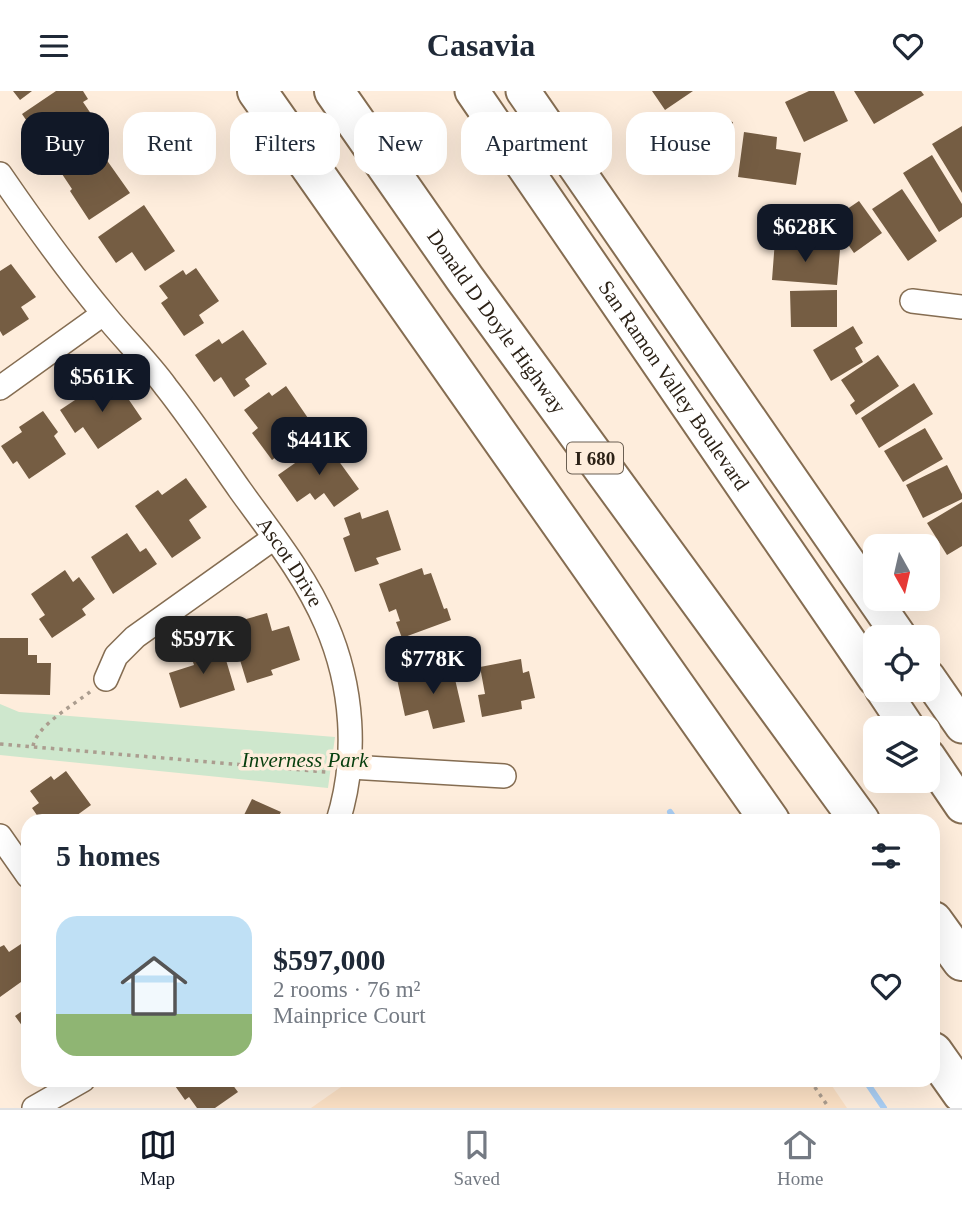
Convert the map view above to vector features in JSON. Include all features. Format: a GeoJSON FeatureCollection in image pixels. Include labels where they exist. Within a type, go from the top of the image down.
{"type":"FeatureCollection","features":[{"type":"Feature","properties":{"kind":"highway"},"geometry":{"type":"LineString","coordinates":[[257,91],[765,814]]}},
{"type":"Feature","properties":{"kind":"highway","name":"Donald D Doyle Highway"},"geometry":{"type":"LineString","coordinates":[[334,91],[465,279],[855,814]]}},
{"type":"Feature","properties":{"kind":"highway"},"geometry":{"type":"LineString","coordinates":[[940,931],[962,961]]}},
{"type":"Feature","properties":{"kind":"highway"},"geometry":{"type":"LineString","coordinates":[[940,1062],[962,1093]]}},
{"type":"Feature","properties":{"kind":"main road","name":"San Ramon Valley Boulevard"},"geometry":{"type":"LineString","coordinates":[[472,91],[863,661]]}},
{"type":"Feature","properties":{"kind":"main road","name":"San Ramon Valley Boulevard"},"geometry":{"type":"LineString","coordinates":[[523,91],[892,625]]}},
{"type":"Feature","properties":{"kind":"main road"},"geometry":{"type":"LineString","coordinates":[[940,694],[962,726]]}},
{"type":"Feature","properties":{"kind":"main road"},"geometry":{"type":"LineString","coordinates":[[940,774],[962,806]]}},
{"type":"Feature","properties":{"kind":"street","name":"Ascot Drive"},"geometry":{"type":"LineString","coordinates":[[0,174],[43,236],[103,314],[166,386],[314,599],[327,626],[341,667],[350,725],[350,771],[340,814]]}},
{"type":"Feature","properties":{"kind":"street"},"geometry":{"type":"LineString","coordinates":[[912,302],[962,307]]}},
{"type":"Feature","properties":{"kind":"street"},"geometry":{"type":"LineString","coordinates":[[0,388],[103,314]]}},
{"type":"Feature","properties":{"kind":"street"},"geometry":{"type":"LineString","coordinates":[[106,679],[116,656],[135,637],[274,538]]}},
{"type":"Feature","properties":{"kind":"street"},"geometry":{"type":"LineString","coordinates":[[350,771],[504,776]]}},
{"type":"Feature","properties":{"kind":"street"},"geometry":{"type":"LineString","coordinates":[[0,836],[21,866]]}},
{"type":"Feature","properties":{"kind":"street"},"geometry":{"type":"LineString","coordinates":[[34,1108],[71,1087]]}},
{"type":"Feature","properties":{"kind":"path"},"geometry":{"type":"LineString","coordinates":[[33,746],[35,737],[42,729],[106,679]]}},
{"type":"Feature","properties":{"kind":"path"},"geometry":{"type":"LineString","coordinates":[[0,744],[350,771]]}},
{"type":"Feature","properties":{"kind":"path"},"geometry":{"type":"LineString","coordinates":[[815,1087],[829,1108]]}},
{"type":"Feature","properties":{"kind":"shaded area"},"geometry":{"type":"Polygon","coordinates":[[[341,1087],[833,1087],[847,1108],[311,1108],[341,1087]]]}},
{"type":"Feature","properties":{"kind":"green space","name":"Inverness Park"},"geometry":{"type":"Polygon","coordinates":[[[0,704],[19,712],[335,737],[328,788],[0,755],[0,704]]]}},
{"type":"Feature","properties":{"kind":"building"},"geometry":{"type":"Polygon","coordinates":[[[13,91],[32,91],[20,100],[13,91]]]}},
{"type":"Feature","properties":{"kind":"building"},"geometry":{"type":"Polygon","coordinates":[[[56,91],[83,91],[88,99],[83,102],[90,112],[25,112],[56,91]]]}},
{"type":"Feature","properties":{"kind":"building"},"geometry":{"type":"Polygon","coordinates":[[[652,91],[693,91],[665,110],[652,91]]]}},
{"type":"Feature","properties":{"kind":"building"},"geometry":{"type":"Polygon","coordinates":[[[809,91],[834,91],[848,121],[804,142],[785,102],[809,91]]]}},
{"type":"Feature","properties":{"kind":"building"},"geometry":{"type":"Polygon","coordinates":[[[854,91],[921,91],[924,95],[874,124],[854,91]]]}},
{"type":"Feature","properties":{"kind":"building"},"geometry":{"type":"Polygon","coordinates":[[[962,126],[962,193],[932,144],[962,126]]]}},
{"type":"Feature","properties":{"kind":"building"},"geometry":{"type":"Polygon","coordinates":[[[744,132],[777,137],[776,149],[801,153],[796,185],[738,177],[744,132]]]}},
{"type":"Feature","properties":{"kind":"building"},"geometry":{"type":"Polygon","coordinates":[[[932,155],[962,204],[962,217],[939,232],[903,173],[932,155]]]}},
{"type":"Feature","properties":{"kind":"building"},"geometry":{"type":"Polygon","coordinates":[[[109,163],[130,193],[89,220],[70,191],[72,189],[63,175],[109,175],[109,163]]]}},
{"type":"Feature","properties":{"kind":"building"},"geometry":{"type":"Polygon","coordinates":[[[902,189],[937,241],[908,261],[872,209],[902,189]]]}},
{"type":"Feature","properties":{"kind":"building"},"geometry":{"type":"Polygon","coordinates":[[[859,201],[882,233],[854,253],[831,220],[859,201]]]}},
{"type":"Feature","properties":{"kind":"building"},"geometry":{"type":"Polygon","coordinates":[[[144,205],[175,251],[145,271],[132,252],[116,263],[98,237],[144,205]]]}},
{"type":"Feature","properties":{"kind":"building"},"geometry":{"type":"Polygon","coordinates":[[[775,240],[840,250],[837,285],[772,280],[775,240]]]}},
{"type":"Feature","properties":{"kind":"building"},"geometry":{"type":"Polygon","coordinates":[[[11,264],[36,297],[21,307],[29,319],[3,336],[0,331],[0,271],[11,264]]]}},
{"type":"Feature","properties":{"kind":"building"},"geometry":{"type":"Polygon","coordinates":[[[196,268],[219,301],[199,315],[204,323],[184,336],[161,303],[168,298],[159,286],[183,270],[186,275],[196,268]]]}},
{"type":"Feature","properties":{"kind":"building"},"geometry":{"type":"Polygon","coordinates":[[[837,290],[837,327],[791,327],[790,291],[837,290]]]}},
{"type":"Feature","properties":{"kind":"building"},"geometry":{"type":"Polygon","coordinates":[[[853,326],[863,343],[855,348],[863,362],[831,381],[813,350],[853,326]]]}},
{"type":"Feature","properties":{"kind":"building"},"geometry":{"type":"Polygon","coordinates":[[[243,330],[267,364],[245,379],[250,386],[234,397],[221,377],[214,382],[195,355],[219,339],[222,344],[243,330]]]}},
{"type":"Feature","properties":{"kind":"building"},"geometry":{"type":"Polygon","coordinates":[[[878,355],[899,386],[856,415],[850,405],[855,401],[841,380],[878,355]]]}},
{"type":"Feature","properties":{"kind":"building"},"geometry":{"type":"Polygon","coordinates":[[[114,378],[142,419],[98,449],[83,427],[75,433],[60,410],[87,392],[90,395],[114,378]]]}},
{"type":"Feature","properties":{"kind":"building"},"geometry":{"type":"Polygon","coordinates":[[[914,383],[933,414],[879,448],[861,418],[914,383]]]}},
{"type":"Feature","properties":{"kind":"building"},"geometry":{"type":"Polygon","coordinates":[[[286,386],[310,421],[287,437],[292,445],[272,460],[252,433],[258,428],[244,410],[269,392],[272,396],[286,386]]]}},
{"type":"Feature","properties":{"kind":"building"},"geometry":{"type":"Polygon","coordinates":[[[43,411],[58,432],[54,436],[66,454],[29,479],[17,461],[13,464],[1,446],[22,432],[19,427],[43,411]]]}},
{"type":"Feature","properties":{"kind":"building"},"geometry":{"type":"Polygon","coordinates":[[[925,428],[943,459],[903,482],[884,451],[925,428]]]}},
{"type":"Feature","properties":{"kind":"building"},"geometry":{"type":"Polygon","coordinates":[[[325,442],[359,489],[334,507],[324,493],[315,500],[310,493],[297,502],[278,475],[325,442]]]}},
{"type":"Feature","properties":{"kind":"building"},"geometry":{"type":"Polygon","coordinates":[[[947,465],[962,499],[923,518],[906,485],[947,465]]]}},
{"type":"Feature","properties":{"kind":"building"},"geometry":{"type":"Polygon","coordinates":[[[186,478],[207,507],[189,520],[201,538],[172,558],[135,506],[158,490],[162,495],[186,478]]]}},
{"type":"Feature","properties":{"kind":"building"},"geometry":{"type":"Polygon","coordinates":[[[962,502],[962,546],[947,555],[940,544],[940,534],[934,534],[927,523],[962,502]]]}},
{"type":"Feature","properties":{"kind":"building"},"geometry":{"type":"Polygon","coordinates":[[[388,510],[401,550],[376,558],[379,564],[355,572],[343,538],[350,535],[344,518],[360,512],[362,519],[388,510]]]}},
{"type":"Feature","properties":{"kind":"building"},"geometry":{"type":"Polygon","coordinates":[[[127,533],[140,552],[146,548],[157,564],[113,594],[91,557],[127,533]]]}},
{"type":"Feature","properties":{"kind":"building"},"geometry":{"type":"Polygon","coordinates":[[[422,568],[424,575],[431,573],[444,609],[447,608],[451,620],[402,638],[396,622],[400,621],[396,609],[389,612],[379,584],[422,568]]]}},
{"type":"Feature","properties":{"kind":"building"},"geometry":{"type":"Polygon","coordinates":[[[65,570],[73,582],[79,577],[95,599],[82,609],[86,615],[52,638],[39,619],[45,615],[31,594],[65,570]]]}},
{"type":"Feature","properties":{"kind":"building"},"geometry":{"type":"Polygon","coordinates":[[[267,613],[272,631],[289,626],[300,660],[271,670],[273,675],[247,683],[229,624],[267,613]]]}},
{"type":"Feature","properties":{"kind":"building"},"geometry":{"type":"Polygon","coordinates":[[[0,638],[28,638],[28,655],[37,655],[37,663],[51,663],[50,695],[0,694],[0,638]]]}},
{"type":"Feature","properties":{"kind":"building"},"geometry":{"type":"Polygon","coordinates":[[[220,640],[235,690],[180,708],[169,673],[194,665],[189,650],[220,640]]]}},
{"type":"Feature","properties":{"kind":"building"},"geometry":{"type":"Polygon","coordinates":[[[521,659],[523,673],[529,671],[535,698],[521,701],[522,709],[482,717],[478,695],[485,694],[480,667],[521,659]]]}},
{"type":"Feature","properties":{"kind":"building"},"geometry":{"type":"Polygon","coordinates":[[[451,662],[465,722],[433,729],[428,710],[405,716],[397,679],[426,673],[425,667],[451,662]]]}},
{"type":"Feature","properties":{"kind":"building"},"geometry":{"type":"Polygon","coordinates":[[[66,771],[91,805],[79,814],[36,814],[32,808],[39,803],[30,791],[51,776],[54,780],[66,771]]]}},
{"type":"Feature","properties":{"kind":"building"},"geometry":{"type":"Polygon","coordinates":[[[252,799],[281,812],[280,814],[244,814],[252,799]]]}},
{"type":"Feature","properties":{"kind":"building"},"geometry":{"type":"Polygon","coordinates":[[[21,944],[21,982],[0,997],[0,947],[4,945],[9,952],[21,944]]]}},
{"type":"Feature","properties":{"kind":"building"},"geometry":{"type":"Polygon","coordinates":[[[21,1012],[21,1024],[15,1016],[21,1012]]]}},
{"type":"Feature","properties":{"kind":"building"},"geometry":{"type":"Polygon","coordinates":[[[176,1087],[234,1087],[238,1092],[215,1108],[197,1108],[189,1097],[185,1100],[176,1087]]]}},
{"type":"Feature","properties":{"kind":"waterway"},"geometry":{"type":"LineString","coordinates":[[870,1087],[884,1108]]}}]}
